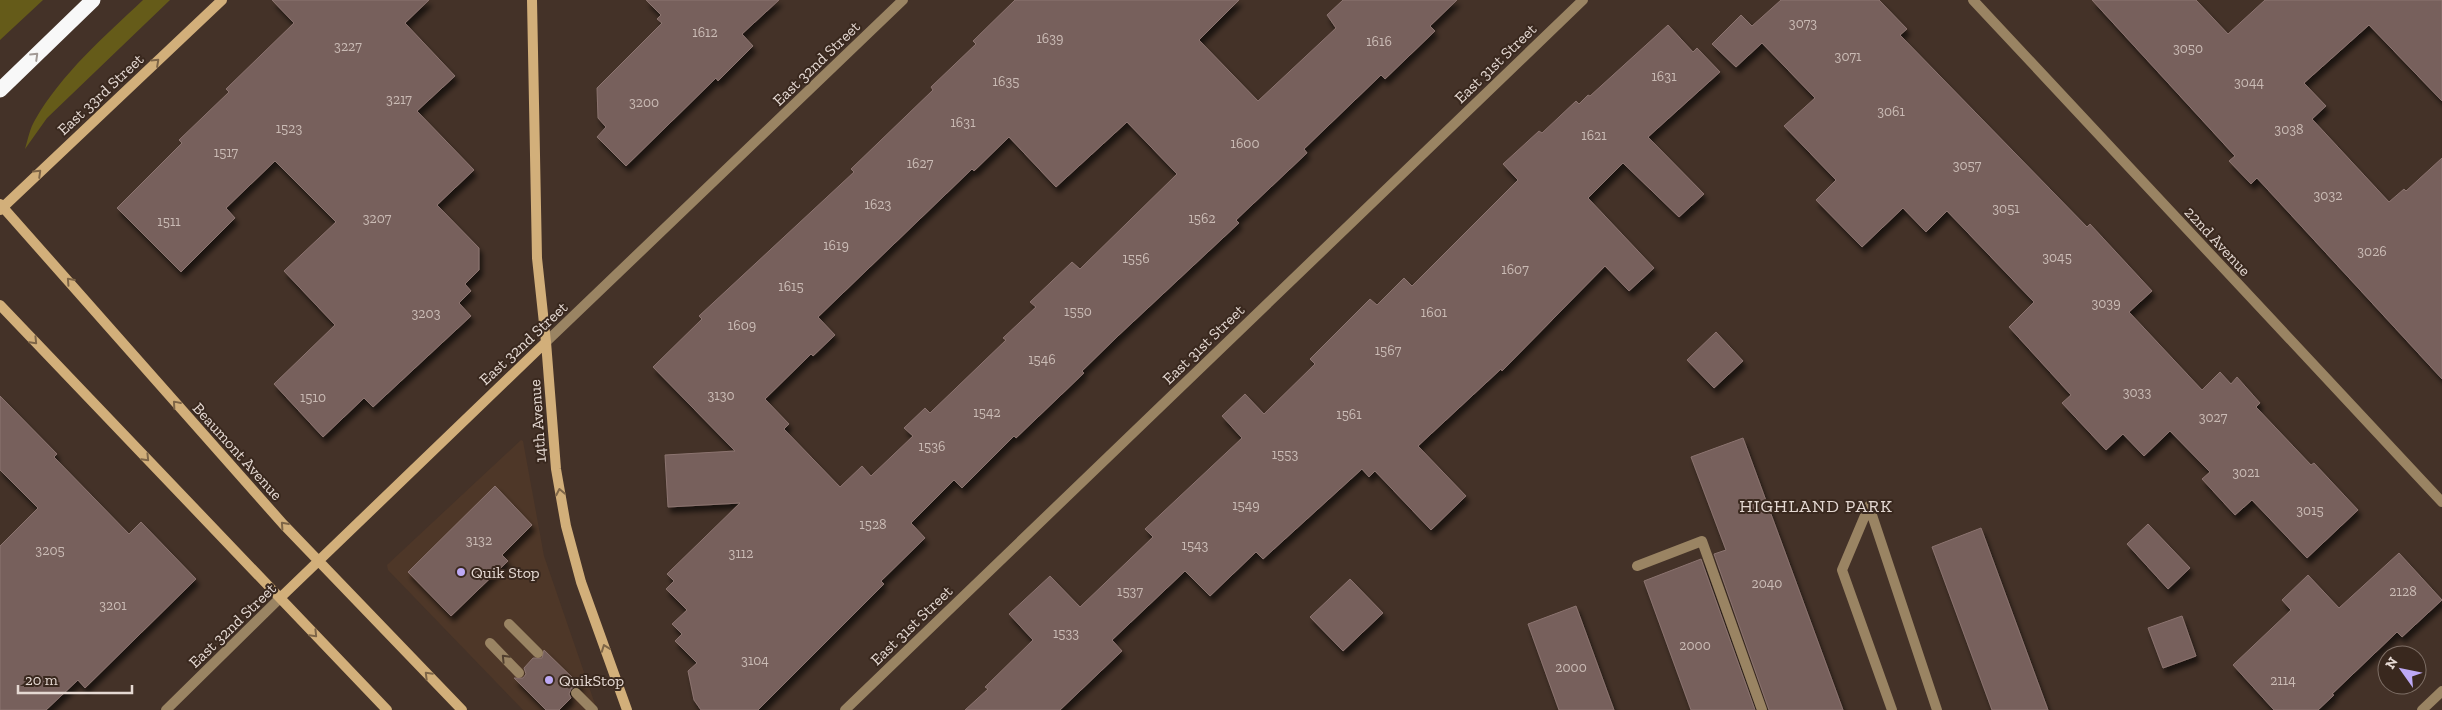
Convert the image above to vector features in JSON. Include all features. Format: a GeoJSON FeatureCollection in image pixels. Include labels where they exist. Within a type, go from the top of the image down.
{"type":"FeatureCollection","features":[{"type":"Feature","properties":{"kind":"highway"},"geometry":{"type":"LineString","coordinates":[[0,90],[94,0]]}},
{"type":"Feature","properties":{"kind":"main road","name":"East 33rd Street"},"geometry":{"type":"LineString","coordinates":[[1,207],[222,0]]}},
{"type":"Feature","properties":{"kind":"main road","name":"14th Avenue"},"geometry":{"type":"LineString","coordinates":[[532,0],[537,258],[556,469],[566,526],[581,582],[627,710]]}},
{"type":"Feature","properties":{"kind":"main road","name":"Beaumont Avenue"},"geometry":{"type":"LineString","coordinates":[[1,207],[317,561],[462,710]]}},
{"type":"Feature","properties":{"kind":"main road"},"geometry":{"type":"LineString","coordinates":[[0,305],[387,710]]}},
{"type":"Feature","properties":{"kind":"main road","name":"East 32nd Street"},"geometry":{"type":"LineString","coordinates":[[280,598],[546,342]]}},
{"type":"Feature","properties":{"kind":"street","name":"East 32nd Street"},"geometry":{"type":"LineString","coordinates":[[546,342],[903,0]]}},
{"type":"Feature","properties":{"kind":"street","name":"East 31st Street"},"geometry":{"type":"LineString","coordinates":[[844,710],[1583,0]]}},
{"type":"Feature","properties":{"kind":"street","name":"22nd Avenue"},"geometry":{"type":"LineString","coordinates":[[1973,0],[2442,502]]}},
{"type":"Feature","properties":{"kind":"street"},"geometry":{"type":"LineString","coordinates":[[1892,710],[1842,570],[1869,506],[1937,710]]}},
{"type":"Feature","properties":{"kind":"street"},"geometry":{"type":"LineString","coordinates":[[1637,566],[1702,541],[1762,710]]}},
{"type":"Feature","properties":{"kind":"street","name":"East 32nd Street"},"geometry":{"type":"LineString","coordinates":[[166,710],[280,598]]}},
{"type":"Feature","properties":{"kind":"street"},"geometry":{"type":"LineString","coordinates":[[509,624],[538,653]]}},
{"type":"Feature","properties":{"kind":"street"},"geometry":{"type":"LineString","coordinates":[[490,643],[519,673]]}},
{"type":"Feature","properties":{"kind":"street"},"geometry":{"type":"LineString","coordinates":[[2422,710],[2442,691]]}},
{"type":"Feature","properties":{"kind":"street"},"geometry":{"type":"LineString","coordinates":[[576,693],[593,710]]}},
{"type":"Feature","properties":{"kind":"shaded area"},"geometry":{"type":"Polygon","coordinates":[[[0,0],[43,0],[0,40],[0,0]]]}},
{"type":"Feature","properties":{"kind":"shaded area"},"geometry":{"type":"Polygon","coordinates":[[[143,0],[170,0],[47,118],[25,149],[33,123],[58,87],[85,56],[143,0]]]}},
{"type":"Feature","properties":{"kind":"shaded area"},"geometry":{"type":"Polygon","coordinates":[[[521,440],[523,441],[544,556],[597,710],[523,710],[388,570],[387,565],[521,440]]]}},
{"type":"Feature","properties":{"kind":"building"},"geometry":{"type":"Polygon","coordinates":[[[272,0],[429,0],[405,23],[455,76],[417,111],[474,170],[437,205],[479,248],[479,270],[465,284],[471,291],[459,303],[471,316],[373,407],[364,398],[323,437],[274,384],[335,325],[284,271],[336,222],[275,161],[226,208],[235,218],[181,272],[117,208],[182,143],[179,140],[229,92],[226,89],[294,23],[272,0]]]}},
{"type":"Feature","properties":{"kind":"building"},"geometry":{"type":"Polygon","coordinates":[[[646,0],[779,0],[742,34],[753,46],[718,81],[716,78],[626,166],[597,137],[606,127],[598,118],[597,88],[662,23],[657,19],[661,15],[646,0]]]}},
{"type":"Feature","properties":{"kind":"building"},"geometry":{"type":"Polygon","coordinates":[[[1015,0],[1239,0],[1199,40],[1258,101],[1336,28],[1327,15],[1343,0],[1457,0],[1430,26],[1435,31],[1385,79],[1381,75],[1304,149],[1307,153],[1236,220],[1239,223],[1119,335],[1082,371],[1084,373],[1016,438],[1014,436],[962,488],[954,480],[911,523],[925,538],[881,581],[884,584],[758,710],[701,710],[694,700],[688,671],[697,663],[675,641],[682,634],[672,624],[687,610],[666,589],[674,581],[667,574],[740,503],[668,507],[665,455],[735,451],[653,367],[702,319],[699,316],[854,172],[851,169],[933,90],[931,87],[976,44],[973,41],[1015,0]],[[1127,122],[1056,187],[1009,137],[974,171],[972,169],[818,317],[835,335],[813,356],[811,354],[765,399],[789,424],[784,429],[840,487],[862,466],[871,476],[913,436],[904,428],[925,408],[930,413],[1006,340],[1003,338],[1036,307],[1030,302],[1072,262],[1080,269],[1177,174],[1127,122]]]}},
{"type":"Feature","properties":{"kind":"building"},"geometry":{"type":"Polygon","coordinates":[[[1781,0],[1879,0],[1907,29],[1900,35],[2087,227],[2090,224],[2152,291],[2129,312],[2202,390],[2220,372],[2231,384],[2237,377],[2260,403],[2256,407],[2311,465],[2314,463],[2358,510],[2307,558],[2252,500],[2235,515],[2202,479],[2210,472],[2170,431],[2144,456],[2123,434],[2106,450],[2062,403],[2071,395],[2009,327],[2034,302],[1947,211],[1926,232],[1903,208],[1862,247],[1816,200],[1836,180],[1784,126],[1815,98],[1762,43],[1736,67],[1712,44],[1741,15],[1752,26],[1781,0]]]}},
{"type":"Feature","properties":{"kind":"building"},"geometry":{"type":"Polygon","coordinates":[[[2092,0],[2196,0],[2228,34],[2265,0],[2442,0],[2442,101],[2369,25],[2304,83],[2326,106],[2312,119],[2389,202],[2404,189],[2406,191],[2442,158],[2442,379],[2257,178],[2251,184],[2229,161],[2235,156],[2092,0]]]}},
{"type":"Feature","properties":{"kind":"building"},"geometry":{"type":"Polygon","coordinates":[[[1668,25],[1693,52],[1697,48],[1720,72],[1648,137],[1704,194],[1679,217],[1623,163],[1588,198],[1654,268],[1629,291],[1605,266],[1502,371],[1501,369],[1418,446],[1466,496],[1431,530],[1375,471],[1369,477],[1362,469],[1263,559],[1256,552],[1210,596],[1185,571],[1112,640],[1122,651],[1060,710],[965,710],[988,689],[985,687],[1033,640],[1009,614],[1050,576],[1080,607],[1153,537],[1145,529],[1242,438],[1222,416],[1245,394],[1264,414],[1315,364],[1310,359],[1370,299],[1377,305],[1404,278],[1412,286],[1518,180],[1503,164],[1539,131],[1542,133],[1576,101],[1579,104],[1588,95],[1590,96],[1668,25]]]}},
{"type":"Feature","properties":{"kind":"building"},"geometry":{"type":"Polygon","coordinates":[[[1716,332],[1743,361],[1714,388],[1687,360],[1716,332]]]}},
{"type":"Feature","properties":{"kind":"building"},"geometry":{"type":"Polygon","coordinates":[[[0,396],[57,454],[54,457],[129,534],[141,522],[196,579],[85,688],[78,680],[46,710],[0,710],[0,546],[38,508],[0,470],[0,396]]]}},
{"type":"Feature","properties":{"kind":"building"},"geometry":{"type":"Polygon","coordinates":[[[1743,438],[1843,710],[1769,710],[1714,554],[1726,550],[1691,457],[1743,438]]]}},
{"type":"Feature","properties":{"kind":"building"},"geometry":{"type":"Polygon","coordinates":[[[495,486],[532,525],[502,555],[508,561],[451,616],[408,572],[495,486]]]}},
{"type":"Feature","properties":{"kind":"building"},"geometry":{"type":"Polygon","coordinates":[[[2148,524],[2190,568],[2168,589],[2127,544],[2148,524]]]}},
{"type":"Feature","properties":{"kind":"building"},"geometry":{"type":"Polygon","coordinates":[[[1981,528],[2048,710],[1992,710],[1932,547],[1981,528]]]}},
{"type":"Feature","properties":{"kind":"building"},"geometry":{"type":"Polygon","coordinates":[[[2399,553],[2442,600],[2402,637],[2397,632],[2383,645],[2377,645],[2377,651],[2318,710],[2274,710],[2233,665],[2291,610],[2282,600],[2308,575],[2339,608],[2399,553]]]}},
{"type":"Feature","properties":{"kind":"building"},"geometry":{"type":"Polygon","coordinates":[[[1701,559],[1755,710],[1691,710],[1644,581],[1701,559]]]}},
{"type":"Feature","properties":{"kind":"building"},"geometry":{"type":"Polygon","coordinates":[[[1350,579],[1383,613],[1343,651],[1310,617],[1350,579]]]}},
{"type":"Feature","properties":{"kind":"building"},"geometry":{"type":"Polygon","coordinates":[[[1576,606],[1614,710],[1559,710],[1528,624],[1576,606]]]}},
{"type":"Feature","properties":{"kind":"building"},"geometry":{"type":"Polygon","coordinates":[[[2182,616],[2196,656],[2163,668],[2148,628],[2182,616]]]}},
{"type":"Feature","properties":{"kind":"building"},"geometry":{"type":"Polygon","coordinates":[[[544,650],[582,687],[575,686],[571,689],[569,694],[571,698],[559,710],[546,710],[514,678],[523,678],[526,674],[524,668],[533,658],[542,658],[544,650]]]}},
{"type":"Feature","properties":{"kind":"place","name":"Quik Stop"},"geometry":{"type":"Point","coordinates":[461,572]}},
{"type":"Feature","properties":{"kind":"place","name":"QuikStop"},"geometry":{"type":"Point","coordinates":[549,680]}},
{"type":"Feature","properties":{"kind":"district","name":"HIGHLAND PARK"},"geometry":{"type":"Point","coordinates":[1816,506]}}]}
